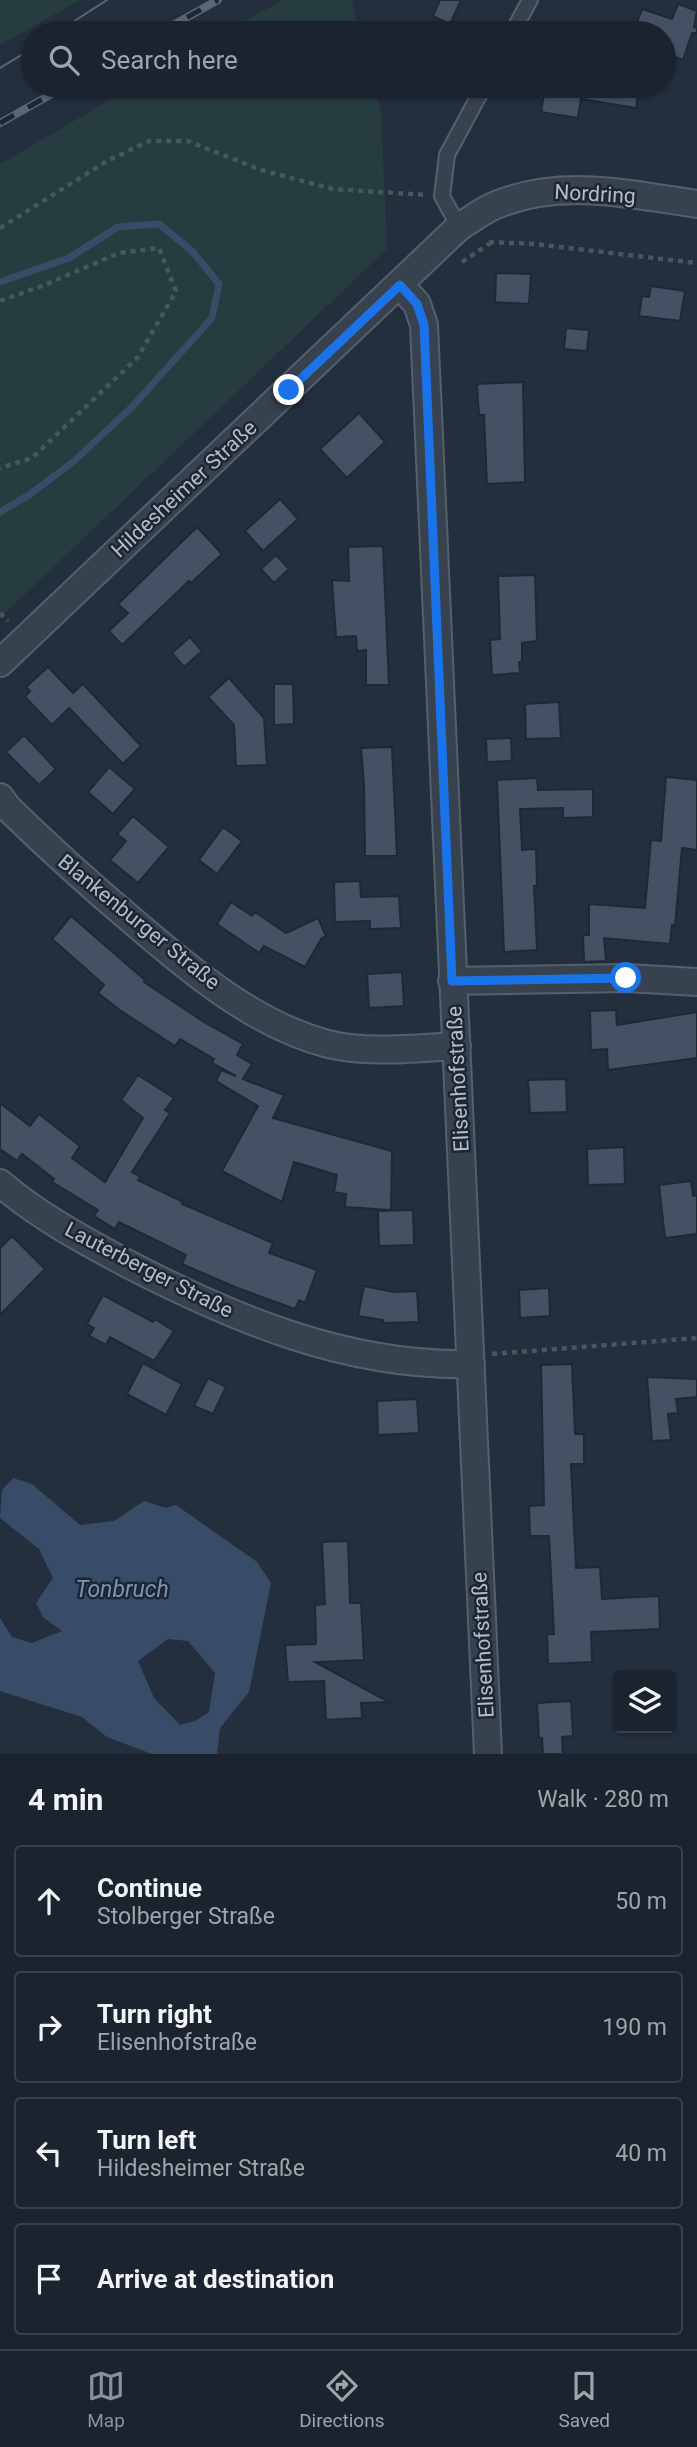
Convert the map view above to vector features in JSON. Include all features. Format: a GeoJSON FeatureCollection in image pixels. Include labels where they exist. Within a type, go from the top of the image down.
{"type":"FeatureCollection","features":[{"type":"Feature","properties":{"kind":"street","name":"Nordring"},"geometry":{"type":"LineString","coordinates":[[459,227],[493,206],[537,192],[566,189],[610,191],[697,204]]}},
{"type":"Feature","properties":{"kind":"street","name":"Hildesheimer Straße"},"geometry":{"type":"LineString","coordinates":[[0,663],[459,227]]}},
{"type":"Feature","properties":{"kind":"street","name":"Elisenhofstraße"},"geometry":{"type":"LineString","coordinates":[[400,285],[417,304],[424,325],[488,1754]]}},
{"type":"Feature","properties":{"kind":"street","name":"Blankenburger Straße"},"geometry":{"type":"LineString","coordinates":[[0,797],[69,867],[162,946],[220,990],[266,1019],[329,1044],[362,1048],[457,1046]]}},
{"type":"Feature","properties":{"kind":"street"},"geometry":{"type":"LineString","coordinates":[[452,981],[626,978],[697,982]]}},
{"type":"Feature","properties":{"kind":"street","name":"Lauterberger Straße"},"geometry":{"type":"LineString","coordinates":[[3,1190],[148,1274],[205,1302],[285,1335],[421,1364],[471,1360]]}},
{"type":"Feature","properties":{"kind":"lane"},"geometry":{"type":"LineString","coordinates":[[519,21],[530,0]]}},
{"type":"Feature","properties":{"kind":"lane"},"geometry":{"type":"LineString","coordinates":[[459,227],[442,196],[447,155],[478,98]]}},
{"type":"Feature","properties":{"kind":"path"},"geometry":{"type":"LineString","coordinates":[[0,228],[107,161],[149,141],[188,141],[261,170],[333,189],[442,196]]}},
{"type":"Feature","properties":{"kind":"path"},"geometry":{"type":"LineString","coordinates":[[459,227],[467,240],[534,244],[697,263]]}},
{"type":"Feature","properties":{"kind":"path"},"geometry":{"type":"LineString","coordinates":[[0,301],[119,253],[159,247],[176,291],[138,357],[32,458],[0,468]]}},
{"type":"Feature","properties":{"kind":"path"},"geometry":{"type":"LineString","coordinates":[[471,1360],[697,1338]]}},
{"type":"Feature","properties":{"kind":"green space"},"geometry":{"type":"Polygon","coordinates":[[[0,0],[80,0],[43,21],[21,21],[21,33],[0,45],[0,0]]]}},
{"type":"Feature","properties":{"kind":"green space"},"geometry":{"type":"Polygon","coordinates":[[[282,0],[352,0],[356,21],[246,21],[282,0]]]}},
{"type":"Feature","properties":{"kind":"green space"},"geometry":{"type":"Polygon","coordinates":[[[113,98],[377,98],[381,112],[387,249],[0,618],[0,164],[113,98]]]}},
{"type":"Feature","properties":{"kind":"water","name":"Tonbruch"},"geometry":{"type":"Polygon","coordinates":[[[13,1478],[32,1484],[80,1525],[114,1521],[144,1501],[166,1508],[176,1505],[257,1562],[271,1583],[249,1692],[220,1728],[217,1754],[152,1754],[107,1737],[82,1717],[0,1691],[0,1618],[12,1637],[32,1643],[62,1631],[43,1617],[36,1603],[53,1578],[39,1549],[0,1518],[2,1490],[13,1478]],[[168,1639],[138,1661],[154,1698],[180,1725],[195,1721],[209,1712],[215,1673],[188,1641],[168,1639]]]}},
{"type":"Feature","properties":{"kind":"building"},"geometry":{"type":"Polygon","coordinates":[[[440,0],[461,0],[451,21],[433,16],[440,0]]]}},
{"type":"Feature","properties":{"kind":"building"},"geometry":{"type":"Polygon","coordinates":[[[678,4],[697,11],[694,27],[697,28],[697,33],[692,33],[683,60],[676,57],[676,21],[638,21],[642,9],[672,19],[678,4]]]}},
{"type":"Feature","properties":{"kind":"building"},"geometry":{"type":"Polygon","coordinates":[[[543,98],[638,98],[636,108],[581,99],[578,118],[541,112],[543,98]]]}},
{"type":"Feature","properties":{"kind":"building"},"geometry":{"type":"Polygon","coordinates":[[[496,273],[531,274],[529,304],[495,302],[496,273]]]}},
{"type":"Feature","properties":{"kind":"building"},"geometry":{"type":"Polygon","coordinates":[[[651,286],[685,291],[680,321],[639,316],[642,296],[649,297],[651,286]]]}},
{"type":"Feature","properties":{"kind":"building"},"geometry":{"type":"Polygon","coordinates":[[[566,328],[589,330],[587,351],[564,349],[566,328]]]}},
{"type":"Feature","properties":{"kind":"building"},"geometry":{"type":"Polygon","coordinates":[[[523,382],[525,482],[487,484],[484,415],[479,415],[477,384],[523,382]]]}},
{"type":"Feature","properties":{"kind":"building"},"geometry":{"type":"Polygon","coordinates":[[[359,413],[385,442],[347,478],[320,449],[359,413]]]}},
{"type":"Feature","properties":{"kind":"building"},"geometry":{"type":"Polygon","coordinates":[[[280,499],[298,519],[263,551],[245,531],[280,499]]]}},
{"type":"Feature","properties":{"kind":"building"},"geometry":{"type":"Polygon","coordinates":[[[197,527],[222,554],[191,583],[189,581],[122,645],[109,631],[128,613],[118,604],[197,527]]]}},
{"type":"Feature","properties":{"kind":"building"},"geometry":{"type":"Polygon","coordinates":[[[383,546],[389,685],[366,685],[366,650],[357,651],[356,636],[336,637],[332,580],[349,581],[348,547],[383,546]]]}},
{"type":"Feature","properties":{"kind":"building"},"geometry":{"type":"Polygon","coordinates":[[[276,555],[289,569],[274,583],[261,569],[276,555]]]}},
{"type":"Feature","properties":{"kind":"building"},"geometry":{"type":"Polygon","coordinates":[[[535,575],[537,641],[522,643],[520,673],[492,675],[490,640],[500,639],[498,576],[535,575]]]}},
{"type":"Feature","properties":{"kind":"building"},"geometry":{"type":"Polygon","coordinates":[[[190,637],[202,651],[184,667],[172,653],[190,637]]]}},
{"type":"Feature","properties":{"kind":"building"},"geometry":{"type":"Polygon","coordinates":[[[48,667],[73,693],[83,684],[141,746],[123,764],[69,708],[52,725],[25,697],[30,691],[26,687],[48,667]]]}},
{"type":"Feature","properties":{"kind":"building"},"geometry":{"type":"Polygon","coordinates":[[[229,678],[264,718],[267,765],[236,766],[234,725],[208,697],[229,678]]]}},
{"type":"Feature","properties":{"kind":"building"},"geometry":{"type":"Polygon","coordinates":[[[274,684],[293,684],[294,724],[274,725],[274,684]]]}},
{"type":"Feature","properties":{"kind":"building"},"geometry":{"type":"Polygon","coordinates":[[[559,702],[561,738],[526,739],[525,704],[559,702]]]}},
{"type":"Feature","properties":{"kind":"building"},"geometry":{"type":"Polygon","coordinates":[[[24,735],[56,769],[39,785],[6,752],[24,735]]]}},
{"type":"Feature","properties":{"kind":"building"},"geometry":{"type":"Polygon","coordinates":[[[511,738],[512,761],[487,762],[486,739],[511,738]]]}},
{"type":"Feature","properties":{"kind":"building"},"geometry":{"type":"Polygon","coordinates":[[[392,747],[397,856],[365,856],[361,748],[392,747]]]}},
{"type":"Feature","properties":{"kind":"building"},"geometry":{"type":"Polygon","coordinates":[[[109,767],[135,789],[113,814],[88,792],[109,767]]]}},
{"type":"Feature","properties":{"kind":"building"},"geometry":{"type":"Polygon","coordinates":[[[666,777],[697,780],[697,850],[682,848],[675,926],[672,925],[670,944],[604,938],[606,961],[584,962],[583,935],[589,935],[589,904],[645,908],[651,840],[661,841],[666,777]]]}},
{"type":"Feature","properties":{"kind":"building"},"geometry":{"type":"Polygon","coordinates":[[[537,778],[538,790],[593,789],[593,817],[563,818],[563,808],[520,809],[522,850],[536,849],[537,886],[534,886],[537,950],[504,952],[497,780],[537,778]]]}},
{"type":"Feature","properties":{"kind":"building"},"geometry":{"type":"Polygon","coordinates":[[[133,816],[169,847],[138,883],[110,860],[126,841],[117,834],[133,816]]]}},
{"type":"Feature","properties":{"kind":"building"},"geometry":{"type":"Polygon","coordinates":[[[223,827],[242,841],[217,874],[199,860],[223,827]]]}},
{"type":"Feature","properties":{"kind":"building"},"geometry":{"type":"Polygon","coordinates":[[[360,881],[361,897],[399,896],[401,928],[370,929],[370,921],[335,922],[334,882],[360,881]]]}},
{"type":"Feature","properties":{"kind":"building"},"geometry":{"type":"Polygon","coordinates":[[[231,902],[252,916],[255,912],[286,933],[318,918],[326,936],[321,939],[305,967],[264,946],[259,953],[217,924],[231,902]]]}},
{"type":"Feature","properties":{"kind":"building"},"geometry":{"type":"Polygon","coordinates":[[[71,916],[145,980],[144,982],[243,1044],[237,1055],[252,1064],[243,1079],[284,1095],[273,1118],[392,1151],[391,1210],[345,1207],[346,1194],[334,1192],[337,1175],[294,1162],[282,1202],[222,1171],[258,1106],[216,1081],[221,1070],[236,1076],[212,1063],[214,1059],[180,1039],[175,1046],[98,993],[104,985],[52,939],[71,916]]]}},
{"type":"Feature","properties":{"kind":"building"},"geometry":{"type":"Polygon","coordinates":[[[402,972],[404,1006],[369,1008],[367,974],[402,972]]]}},
{"type":"Feature","properties":{"kind":"building"},"geometry":{"type":"Polygon","coordinates":[[[616,1010],[617,1025],[697,1012],[697,1058],[608,1070],[607,1049],[591,1050],[590,1011],[616,1010]]]}},
{"type":"Feature","properties":{"kind":"building"},"geometry":{"type":"Polygon","coordinates":[[[138,1075],[174,1098],[165,1110],[170,1113],[132,1172],[140,1177],[138,1180],[183,1202],[182,1204],[273,1243],[269,1253],[317,1270],[305,1303],[299,1300],[295,1309],[182,1264],[186,1255],[119,1222],[115,1229],[94,1216],[98,1210],[52,1182],[54,1179],[22,1154],[17,1161],[0,1149],[0,1103],[30,1126],[39,1114],[80,1146],[72,1158],[105,1182],[143,1118],[121,1100],[138,1075]]]}},
{"type":"Feature","properties":{"kind":"building"},"geometry":{"type":"Polygon","coordinates":[[[566,1079],[567,1112],[530,1113],[528,1080],[566,1079]]]}},
{"type":"Feature","properties":{"kind":"building"},"geometry":{"type":"Polygon","coordinates":[[[624,1147],[625,1184],[588,1185],[587,1149],[624,1147]]]}},
{"type":"Feature","properties":{"kind":"building"},"geometry":{"type":"Polygon","coordinates":[[[691,1181],[693,1196],[697,1195],[697,1234],[665,1238],[659,1185],[691,1181]]]}},
{"type":"Feature","properties":{"kind":"building"},"geometry":{"type":"Polygon","coordinates":[[[413,1210],[414,1245],[379,1246],[378,1211],[413,1210]]]}},
{"type":"Feature","properties":{"kind":"building"},"geometry":{"type":"Polygon","coordinates":[[[12,1236],[45,1269],[0,1315],[0,1248],[12,1236]]]}},
{"type":"Feature","properties":{"kind":"building"},"geometry":{"type":"Polygon","coordinates":[[[364,1286],[394,1292],[417,1291],[419,1322],[383,1323],[383,1320],[358,1316],[364,1286]]]}},
{"type":"Feature","properties":{"kind":"building"},"geometry":{"type":"Polygon","coordinates":[[[549,1288],[550,1316],[520,1318],[519,1290],[549,1288]]]}},
{"type":"Feature","properties":{"kind":"building"},"geometry":{"type":"Polygon","coordinates":[[[103,1295],[153,1322],[155,1319],[174,1331],[154,1361],[110,1337],[106,1345],[89,1336],[94,1328],[87,1324],[103,1295]]]}},
{"type":"Feature","properties":{"kind":"building"},"geometry":{"type":"Polygon","coordinates":[[[143,1363],[182,1384],[166,1415],[127,1394],[143,1363]]]}},
{"type":"Feature","properties":{"kind":"building"},"geometry":{"type":"Polygon","coordinates":[[[572,1364],[575,1434],[584,1434],[584,1464],[571,1464],[576,1568],[600,1567],[602,1599],[659,1596],[660,1629],[591,1632],[592,1662],[548,1664],[547,1634],[554,1634],[549,1536],[530,1536],[529,1506],[544,1505],[541,1365],[572,1364]]]}},
{"type":"Feature","properties":{"kind":"building"},"geometry":{"type":"Polygon","coordinates":[[[647,1377],[697,1379],[697,1397],[676,1399],[678,1413],[668,1414],[671,1440],[652,1441],[647,1377]]]}},
{"type":"Feature","properties":{"kind":"building"},"geometry":{"type":"Polygon","coordinates":[[[208,1378],[226,1387],[213,1414],[194,1406],[208,1378]]]}},
{"type":"Feature","properties":{"kind":"building"},"geometry":{"type":"Polygon","coordinates":[[[417,1399],[419,1433],[378,1435],[377,1401],[417,1399]]]}},
{"type":"Feature","properties":{"kind":"building"},"geometry":{"type":"Polygon","coordinates":[[[348,1541],[350,1603],[361,1603],[364,1660],[315,1662],[389,1702],[361,1703],[362,1718],[326,1720],[324,1681],[288,1682],[285,1645],[316,1644],[315,1605],[325,1604],[322,1542],[348,1541]]]}},
{"type":"Feature","properties":{"kind":"building"},"geometry":{"type":"Polygon","coordinates":[[[571,1701],[573,1736],[562,1737],[563,1754],[543,1754],[542,1738],[539,1738],[537,1703],[571,1701]]]}},
{"type":"Feature","properties":{"kind":"waterway"},"geometry":{"type":"LineString","coordinates":[[0,282],[69,258],[118,227],[159,224],[192,251],[219,284],[212,318],[132,407],[73,462],[29,495],[0,512]]}},
{"type":"Feature","properties":{"kind":"tram line"},"geometry":{"type":"LineString","coordinates":[[75,21],[107,0]]}},
{"type":"Feature","properties":{"kind":"tram line"},"geometry":{"type":"LineString","coordinates":[[0,68],[21,55]]}},
{"type":"Feature","properties":{"kind":"railway"},"geometry":{"type":"LineString","coordinates":[[180,21],[218,0]]}},
{"type":"Feature","properties":{"kind":"railway"},"geometry":{"type":"LineString","coordinates":[[0,123],[45,98]]}},
{"type":"Feature","properties":{"kind":"route"},"geometry":{"type":"LineString","coordinates":[[289,390],[400,285],[417,304],[424,325],[452,981],[626,978]]}}]}
